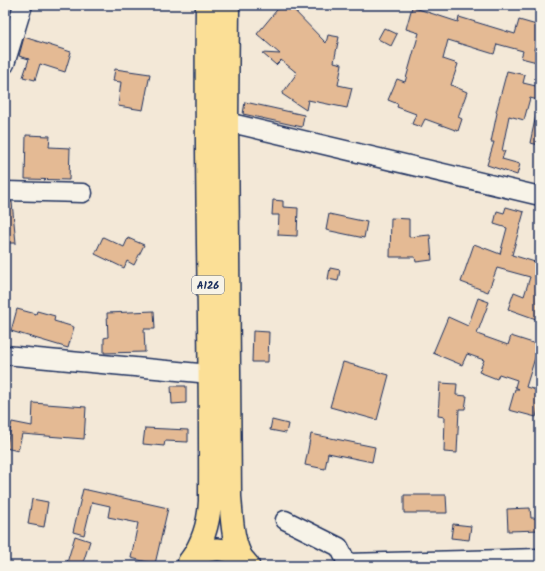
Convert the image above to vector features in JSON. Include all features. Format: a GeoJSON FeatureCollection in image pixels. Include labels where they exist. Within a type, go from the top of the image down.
{"type":"FeatureCollection","features":[{"type":"Feature","properties":{"kind":"highway","name":"A126"},"geometry":{"type":"LineString","coordinates":[[188,564],[196,553],[204,537],[209,512],[210,374],[205,107],[206,5]]}},
{"type":"Feature","properties":{"kind":"highway","name":"A126"},"geometry":{"type":"LineString","coordinates":[[228,5],[227,122],[230,497],[234,533],[238,550],[246,563]]}},
{"type":"Feature","properties":{"kind":"highway"},"geometry":{"type":"LineString","coordinates":[[188,564],[203,552],[218,549],[234,553],[246,563]]}},
{"type":"Feature","properties":{"kind":"street"},"geometry":{"type":"LineString","coordinates":[[5,64],[23,5]]}},
{"type":"Feature","properties":{"kind":"street"},"geometry":{"type":"LineString","coordinates":[[227,122],[540,196]]}},
{"type":"Feature","properties":{"kind":"street"},"geometry":{"type":"LineString","coordinates":[[5,191],[83,193]]}},
{"type":"Feature","properties":{"kind":"street"},"geometry":{"type":"LineString","coordinates":[[5,355],[210,374]]}},
{"type":"Feature","properties":{"kind":"street"},"geometry":{"type":"LineString","coordinates":[[285,520],[339,547],[347,563],[487,558],[540,558]]}},
{"type":"Feature","properties":{"kind":"building"},"geometry":{"type":"Polygon","coordinates":[[[281,5],[289,5],[326,43],[328,35],[339,37],[334,62],[342,64],[338,85],[352,88],[347,108],[308,100],[306,110],[282,94],[297,73],[281,60],[276,65],[262,53],[280,54],[257,34],[281,5]]]}},
{"type":"Feature","properties":{"kind":"building"},"geometry":{"type":"Polygon","coordinates":[[[412,7],[458,22],[459,17],[515,34],[519,20],[540,26],[534,50],[540,52],[537,62],[521,58],[523,51],[497,44],[494,54],[448,40],[443,59],[458,64],[451,85],[467,92],[458,117],[462,119],[458,131],[425,119],[421,127],[412,124],[416,114],[397,107],[398,104],[388,100],[397,79],[405,82],[419,33],[406,29],[412,7]]]}},
{"type":"Feature","properties":{"kind":"building"},"geometry":{"type":"Polygon","coordinates":[[[384,28],[397,34],[391,46],[378,39],[384,28]]]}},
{"type":"Feature","properties":{"kind":"building"},"geometry":{"type":"Polygon","coordinates":[[[24,37],[71,52],[65,72],[40,64],[35,80],[23,77],[29,59],[19,56],[24,37]]]}},
{"type":"Feature","properties":{"kind":"building"},"geometry":{"type":"Polygon","coordinates":[[[115,69],[150,74],[143,110],[118,106],[121,82],[113,81],[115,69]]]}},
{"type":"Feature","properties":{"kind":"building"},"geometry":{"type":"Polygon","coordinates":[[[507,71],[525,75],[523,83],[540,87],[538,100],[530,98],[524,120],[509,116],[502,151],[505,151],[502,159],[520,164],[517,175],[487,165],[494,142],[491,142],[496,112],[507,71]]]}},
{"type":"Feature","properties":{"kind":"building"},"geometry":{"type":"Polygon","coordinates":[[[245,102],[304,115],[302,127],[243,114],[245,102]]]}},
{"type":"Feature","properties":{"kind":"building"},"geometry":{"type":"Polygon","coordinates":[[[536,115],[540,115],[540,145],[530,143],[536,115]]]}},
{"type":"Feature","properties":{"kind":"building"},"geometry":{"type":"Polygon","coordinates":[[[26,135],[50,136],[49,147],[70,148],[69,180],[25,179],[26,135]]]}},
{"type":"Feature","properties":{"kind":"building"},"geometry":{"type":"Polygon","coordinates":[[[273,200],[283,201],[283,207],[298,208],[297,236],[278,235],[279,215],[272,215],[273,200]]]}},
{"type":"Feature","properties":{"kind":"building"},"geometry":{"type":"Polygon","coordinates":[[[5,202],[12,202],[16,243],[5,243],[5,202]]]}},
{"type":"Feature","properties":{"kind":"building"},"geometry":{"type":"Polygon","coordinates":[[[506,207],[524,212],[512,255],[535,262],[538,253],[540,253],[540,307],[536,319],[508,309],[514,292],[524,296],[530,277],[497,268],[488,292],[461,282],[474,244],[500,254],[507,228],[494,224],[497,211],[504,213],[506,207]]]}},
{"type":"Feature","properties":{"kind":"building"},"geometry":{"type":"Polygon","coordinates":[[[329,214],[367,222],[364,238],[326,230],[329,214]]]}},
{"type":"Feature","properties":{"kind":"building"},"geometry":{"type":"Polygon","coordinates":[[[391,218],[409,219],[409,237],[430,235],[432,260],[416,262],[415,257],[390,257],[391,218]]]}},
{"type":"Feature","properties":{"kind":"building"},"geometry":{"type":"Polygon","coordinates":[[[103,237],[124,247],[128,238],[144,245],[134,265],[127,261],[124,268],[95,254],[103,237]]]}},
{"type":"Feature","properties":{"kind":"building"},"geometry":{"type":"Polygon","coordinates":[[[330,268],[340,270],[338,281],[328,279],[330,268]]]}},
{"type":"Feature","properties":{"kind":"building"},"geometry":{"type":"Polygon","coordinates":[[[478,298],[489,302],[477,334],[508,345],[511,336],[539,345],[526,387],[540,391],[540,401],[536,417],[509,410],[515,389],[519,389],[515,387],[517,380],[499,374],[497,379],[479,372],[484,360],[467,354],[462,365],[433,353],[448,317],[468,326],[478,298]]]}},
{"type":"Feature","properties":{"kind":"building"},"geometry":{"type":"Polygon","coordinates":[[[17,309],[36,314],[37,311],[55,316],[54,321],[74,327],[68,348],[11,331],[17,309]]]}},
{"type":"Feature","properties":{"kind":"building"},"geometry":{"type":"Polygon","coordinates":[[[154,311],[155,329],[144,329],[145,352],[104,353],[104,338],[108,337],[107,313],[154,311]]]}},
{"type":"Feature","properties":{"kind":"building"},"geometry":{"type":"Polygon","coordinates":[[[253,331],[269,332],[268,362],[252,362],[253,331]]]}},
{"type":"Feature","properties":{"kind":"building"},"geometry":{"type":"Polygon","coordinates":[[[343,362],[389,375],[377,420],[330,407],[343,362]]]}},
{"type":"Feature","properties":{"kind":"building"},"geometry":{"type":"Polygon","coordinates":[[[440,383],[457,384],[456,395],[467,396],[465,409],[459,409],[457,453],[444,452],[445,417],[438,416],[440,383]]]}},
{"type":"Feature","properties":{"kind":"building"},"geometry":{"type":"Polygon","coordinates":[[[171,386],[186,386],[186,403],[172,404],[171,386]]]}},
{"type":"Feature","properties":{"kind":"building"},"geometry":{"type":"Polygon","coordinates":[[[33,403],[86,407],[84,439],[22,434],[18,451],[6,448],[12,422],[32,426],[33,403]]]}},
{"type":"Feature","properties":{"kind":"building"},"geometry":{"type":"Polygon","coordinates":[[[272,420],[288,424],[286,433],[270,430],[272,420]]]}},
{"type":"Feature","properties":{"kind":"building"},"geometry":{"type":"Polygon","coordinates":[[[145,428],[188,430],[188,442],[165,441],[164,446],[143,444],[145,428]]]}},
{"type":"Feature","properties":{"kind":"building"},"geometry":{"type":"Polygon","coordinates":[[[311,434],[375,447],[372,462],[328,453],[325,469],[305,465],[311,434]]]}},
{"type":"Feature","properties":{"kind":"building"},"geometry":{"type":"Polygon","coordinates":[[[83,489],[168,508],[155,564],[131,558],[138,523],[108,517],[110,506],[92,502],[84,535],[73,532],[83,489]]]}},
{"type":"Feature","properties":{"kind":"building"},"geometry":{"type":"Polygon","coordinates":[[[404,495],[446,495],[447,513],[404,513],[404,495]]]}},
{"type":"Feature","properties":{"kind":"building"},"geometry":{"type":"Polygon","coordinates":[[[32,499],[48,502],[44,527],[28,524],[32,499]]]}},
{"type":"Feature","properties":{"kind":"building"},"geometry":{"type":"Polygon","coordinates":[[[530,508],[531,518],[540,518],[540,530],[508,531],[507,509],[530,508]]]}},
{"type":"Feature","properties":{"kind":"building"},"geometry":{"type":"Polygon","coordinates":[[[453,524],[471,526],[469,540],[451,538],[453,524]]]}},
{"type":"Feature","properties":{"kind":"building"},"geometry":{"type":"Polygon","coordinates":[[[75,536],[90,541],[82,566],[66,566],[75,536]]]}}]}
